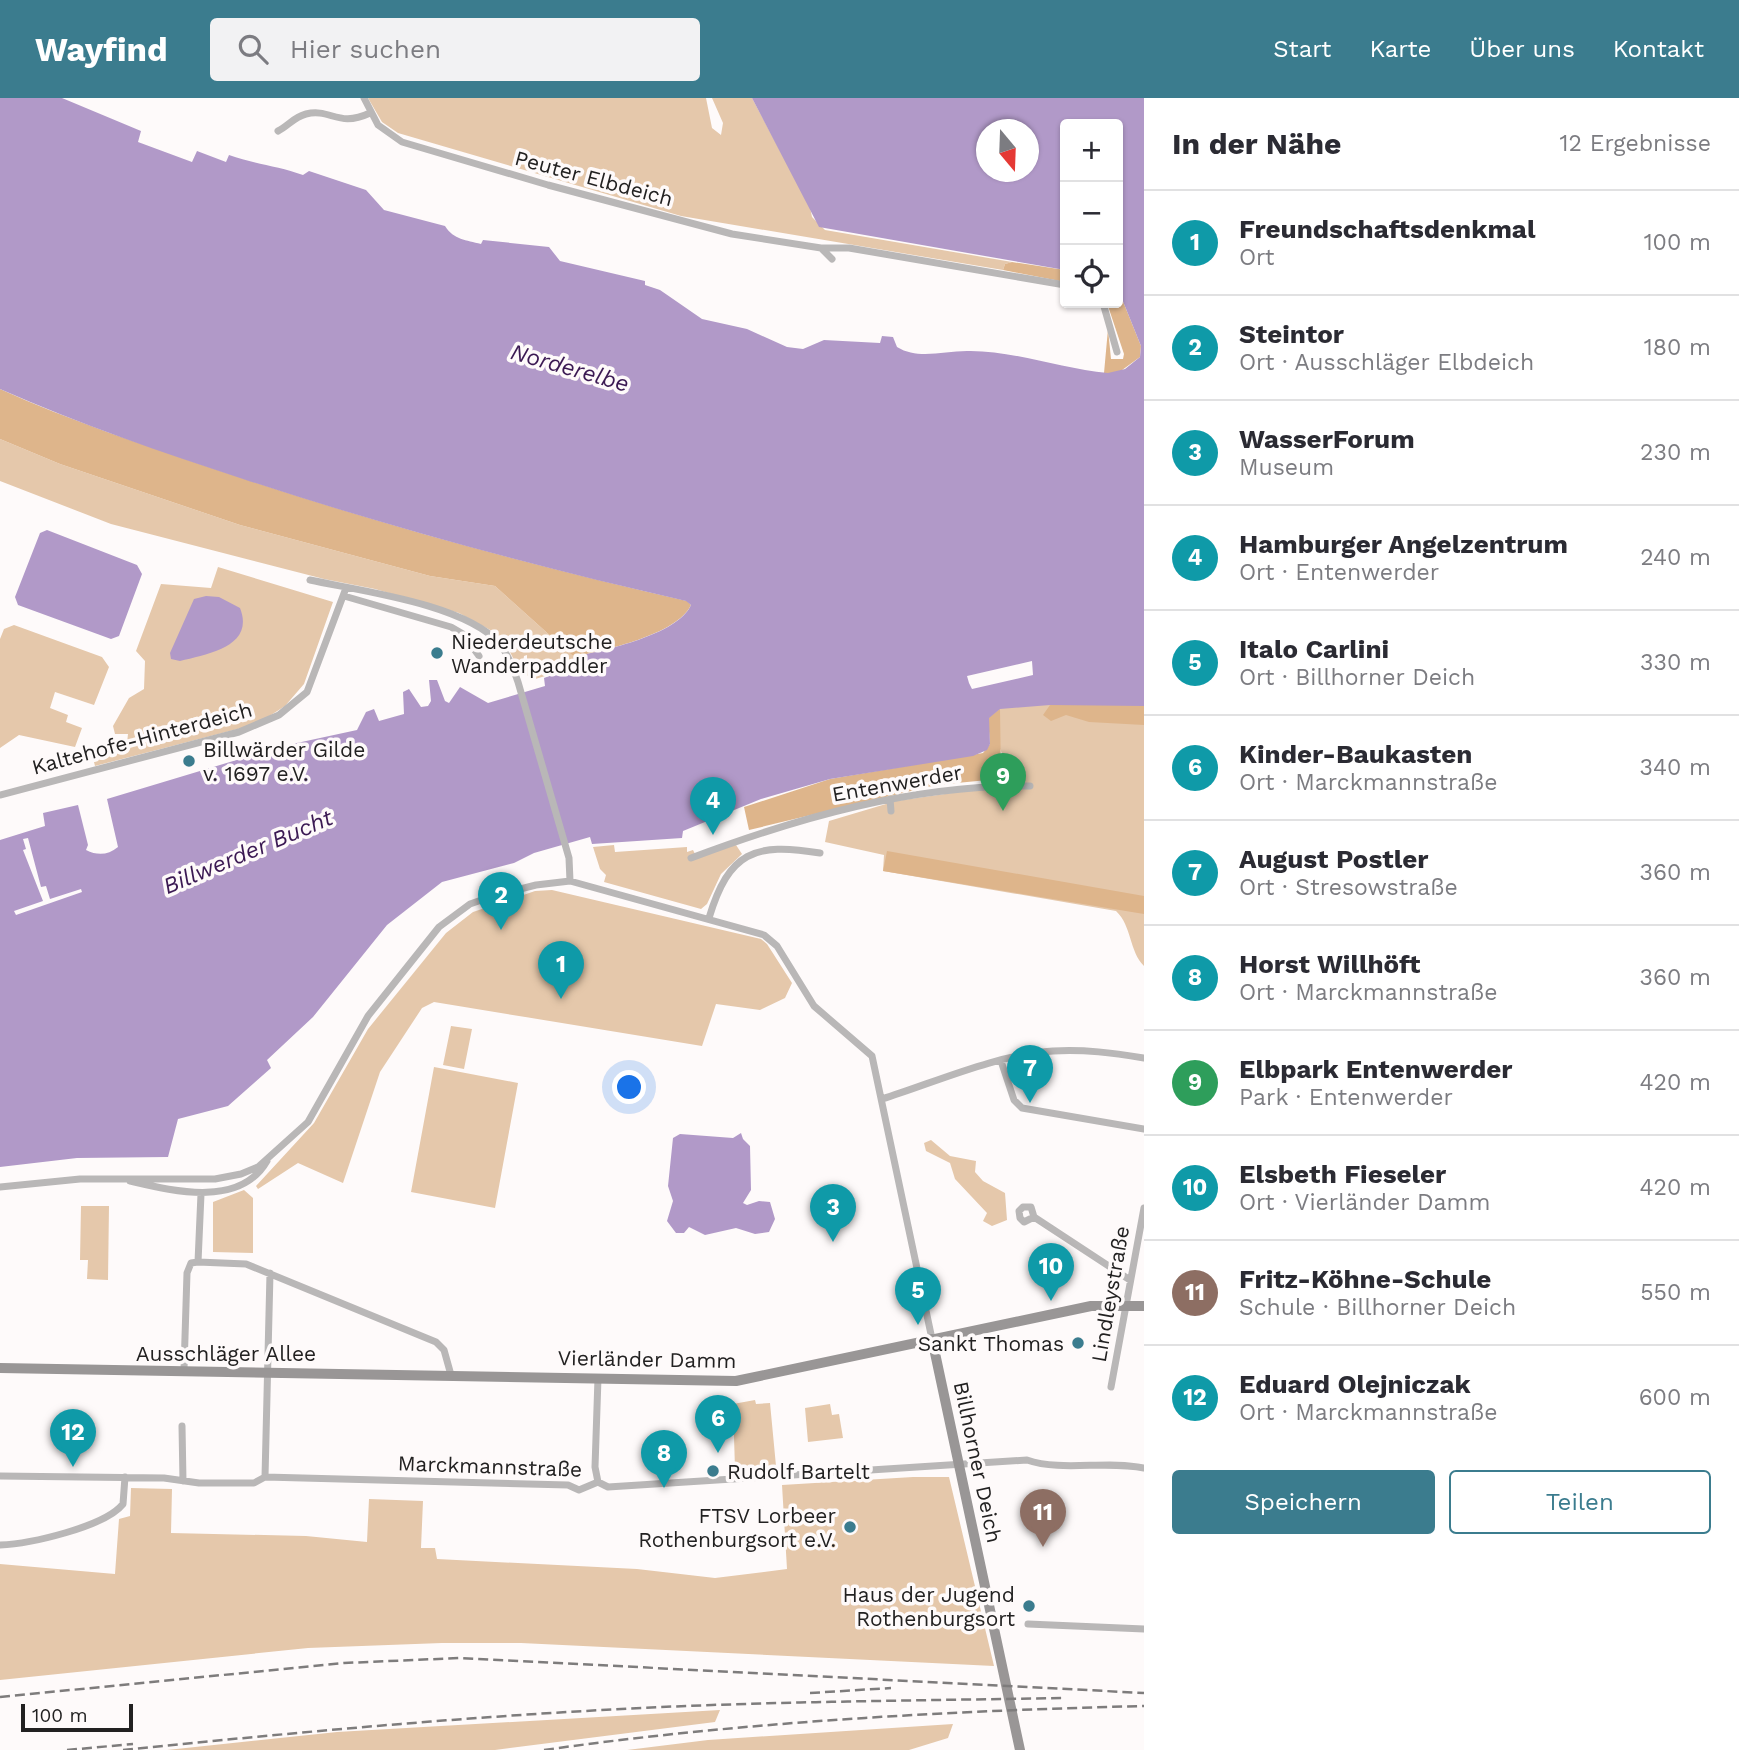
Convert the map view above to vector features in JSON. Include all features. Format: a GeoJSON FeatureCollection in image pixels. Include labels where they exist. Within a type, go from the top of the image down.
{"type":"FeatureCollection","features":[{"type":"Feature","properties":{"kind":"street","name":"Peuter Elbdeich"},"geometry":{"type":"LineString","coordinates":[[364,98],[370,113],[385,131],[402,142],[548,185],[732,233],[821,248],[849,248],[1060,284]]}},
{"type":"Feature","properties":{"kind":"street"},"geometry":{"type":"LineString","coordinates":[[278,131],[307,113],[320,113],[349,121],[370,113]]}},
{"type":"Feature","properties":{"kind":"street"},"geometry":{"type":"LineString","coordinates":[[821,248],[832,259]]}},
{"type":"Feature","properties":{"kind":"street"},"geometry":{"type":"LineString","coordinates":[[1104,308],[1117,352]]}},
{"type":"Feature","properties":{"kind":"street"},"geometry":{"type":"LineString","coordinates":[[310,580],[452,627],[463,634],[479,656]]}},
{"type":"Feature","properties":{"kind":"street"},"geometry":{"type":"LineString","coordinates":[[116,1178],[201,1194],[245,1183],[260,1173],[267,1161],[308,1122],[368,1016],[439,927],[470,904],[536,885],[570,881],[571,867],[565,845],[520,692],[506,654],[478,627],[417,604],[345,592]]}},
{"type":"Feature","properties":{"kind":"street","name":"Kaltehofe-Hinterdeich"},"geometry":{"type":"LineString","coordinates":[[0,794],[265,723],[289,708],[307,692],[336,607],[345,592]]}},
{"type":"Feature","properties":{"kind":"street","name":"Entenwerder"},"geometry":{"type":"LineString","coordinates":[[691,858],[772,829],[890,799],[970,787],[1030,786]]}},
{"type":"Feature","properties":{"kind":"street"},"geometry":{"type":"LineString","coordinates":[[890,799],[891,811]]}},
{"type":"Feature","properties":{"kind":"street"},"geometry":{"type":"LineString","coordinates":[[770,848],[772,829]]}},
{"type":"Feature","properties":{"kind":"street"},"geometry":{"type":"LineString","coordinates":[[709,918],[718,890],[728,874],[741,861],[770,848],[820,853]]}},
{"type":"Feature","properties":{"kind":"street","name":"Billhorner Deich"},"geometry":{"type":"LineString","coordinates":[[570,881],[753,931],[774,942],[814,1006],[871,1054],[1020,1749]]}},
{"type":"Feature","properties":{"kind":"street"},"geometry":{"type":"LineString","coordinates":[[882,1099],[1001,1061],[1050,1051],[1090,1051],[1144,1058]]}},
{"type":"Feature","properties":{"kind":"street"},"geometry":{"type":"LineString","coordinates":[[1001,1061],[1014,1100],[1022,1108],[1144,1129]]}},
{"type":"Feature","properties":{"kind":"street"},"geometry":{"type":"LineString","coordinates":[[0,1187],[116,1178],[215,1179],[240,1174],[267,1161]]}},
{"type":"Feature","properties":{"kind":"street"},"geometry":{"type":"LineString","coordinates":[[198,1262],[201,1194]]}},
{"type":"Feature","properties":{"kind":"street","name":"Lindleystraße"},"geometry":{"type":"LineString","coordinates":[[1111,1387],[1144,1208]]}},
{"type":"Feature","properties":{"kind":"street"},"geometry":{"type":"LineString","coordinates":[[1034,1217],[1130,1280]]}},
{"type":"Feature","properties":{"kind":"street"},"geometry":{"type":"LineString","coordinates":[[184,1369],[187,1273],[191,1263],[198,1262],[246,1264],[436,1342],[444,1350],[451,1375]]}},
{"type":"Feature","properties":{"kind":"street"},"geometry":{"type":"LineString","coordinates":[[265,1477],[270,1273]]}},
{"type":"Feature","properties":{"kind":"street","name":"Vierländer Damm"},"geometry":{"type":"LineString","coordinates":[[451,1375],[736,1381],[1091,1306],[1126,1304],[1144,1307]]}},
{"type":"Feature","properties":{"kind":"street","name":"Ausschläger Allee"},"geometry":{"type":"LineString","coordinates":[[0,1368],[451,1375]]}},
{"type":"Feature","properties":{"kind":"street"},"geometry":{"type":"LineString","coordinates":[[598,1378],[595,1467],[598,1482]]}},
{"type":"Feature","properties":{"kind":"street"},"geometry":{"type":"LineString","coordinates":[[182,1426],[183,1481]]}},
{"type":"Feature","properties":{"kind":"street","name":"Marckmannstraße"},"geometry":{"type":"LineString","coordinates":[[0,1476],[125,1477],[254,1483],[265,1477],[568,1485],[579,1490],[598,1482],[608,1487],[957,1462],[1027,1460],[1041,1465],[1091,1463],[1144,1468]]}},
{"type":"Feature","properties":{"kind":"street"},"geometry":{"type":"LineString","coordinates":[[0,1545],[45,1539],[112,1514],[123,1504],[125,1477]]}},
{"type":"Feature","properties":{"kind":"street"},"geometry":{"type":"LineString","coordinates":[[1028,1624],[1144,1629]]}},
{"type":"Feature","properties":{"kind":"shaded area"},"geometry":{"type":"Polygon","coordinates":[[[368,98],[706,98],[712,128],[721,135],[723,123],[712,98],[752,98],[810,207],[812,217],[825,230],[1012,262],[1005,264],[1003,270],[681,216],[398,133],[382,122],[368,98]]]}},
{"type":"Feature","properties":{"kind":"shaded area"},"geometry":{"type":"Polygon","coordinates":[[[1012,262],[1060,269],[1060,281],[1003,270],[1005,264],[1012,262]]]}},
{"type":"Feature","properties":{"kind":"shaded area"},"geometry":{"type":"Polygon","coordinates":[[[1123,301],[1141,346],[1140,357],[1118,373],[1104,373],[1108,329],[1111,359],[1123,359],[1124,354],[1109,308],[1123,308],[1123,301]]]}},
{"type":"Feature","properties":{"kind":"shaded area"},"geometry":{"type":"Polygon","coordinates":[[[0,389],[135,442],[276,489],[392,525],[568,573],[687,601],[691,605],[683,616],[656,633],[574,657],[495,586],[430,576],[240,525],[60,464],[0,439],[0,389]]]}},
{"type":"Feature","properties":{"kind":"shaded area"},"geometry":{"type":"Polygon","coordinates":[[[0,439],[60,464],[240,525],[430,576],[495,586],[574,657],[565,670],[532,680],[527,675],[527,655],[524,656],[521,674],[509,650],[492,631],[459,613],[375,589],[324,579],[111,524],[0,481],[0,439]]]}},
{"type":"Feature","properties":{"kind":"shaded area"},"geometry":{"type":"Polygon","coordinates":[[[218,567],[333,602],[304,684],[285,706],[257,724],[95,766],[93,758],[127,743],[128,734],[115,734],[113,726],[129,698],[144,689],[145,661],[136,651],[161,584],[211,588],[218,567]]]}},
{"type":"Feature","properties":{"kind":"shaded area"},"geometry":{"type":"Polygon","coordinates":[[[14,625],[102,657],[109,667],[94,705],[55,692],[50,708],[68,715],[66,722],[82,728],[75,747],[19,735],[0,748],[0,639],[4,629],[14,625]]]}},
{"type":"Feature","properties":{"kind":"shaded area"},"geometry":{"type":"Polygon","coordinates":[[[1144,699],[1144,966],[1125,924],[1116,911],[883,871],[884,855],[825,842],[829,821],[896,801],[1001,786],[1003,756],[983,708],[1144,699]]]}},
{"type":"Feature","properties":{"kind":"shaded area"},"geometry":{"type":"Polygon","coordinates":[[[1050,705],[1144,706],[1144,725],[1089,722],[1066,715],[1051,721],[1043,715],[1050,705]]]}},
{"type":"Feature","properties":{"kind":"shaded area"},"geometry":{"type":"Polygon","coordinates":[[[1000,709],[1001,777],[998,779],[936,785],[749,830],[744,807],[830,779],[983,753],[990,744],[988,718],[1000,709]]]}},
{"type":"Feature","properties":{"kind":"shaded area"},"geometry":{"type":"Polygon","coordinates":[[[614,845],[615,852],[687,847],[687,852],[693,850],[695,854],[736,845],[742,854],[721,874],[707,904],[701,909],[604,882],[606,875],[600,869],[593,847],[614,845]]]}},
{"type":"Feature","properties":{"kind":"shaded area"},"geometry":{"type":"Polygon","coordinates":[[[887,851],[1144,896],[1144,914],[883,871],[887,851]]]}},
{"type":"Feature","properties":{"kind":"shaded area"},"geometry":{"type":"Polygon","coordinates":[[[552,890],[761,939],[792,983],[785,998],[760,1010],[716,1004],[702,1046],[434,1002],[422,1008],[380,1072],[343,1183],[298,1163],[258,1189],[256,1186],[314,1123],[368,1029],[446,933],[473,912],[535,891],[552,890]]]}},
{"type":"Feature","properties":{"kind":"shaded area"},"geometry":{"type":"Polygon","coordinates":[[[451,1026],[472,1029],[464,1069],[443,1065],[451,1026]]]}},
{"type":"Feature","properties":{"kind":"shaded area"},"geometry":{"type":"Polygon","coordinates":[[[434,1067],[518,1083],[495,1208],[411,1192],[434,1067]]]}},
{"type":"Feature","properties":{"kind":"shaded area"},"geometry":{"type":"Polygon","coordinates":[[[931,1140],[950,1156],[976,1161],[975,1172],[983,1181],[1005,1193],[1007,1220],[992,1226],[983,1221],[987,1213],[955,1179],[950,1163],[926,1151],[924,1143],[931,1140]]]}},
{"type":"Feature","properties":{"kind":"shaded area"},"geometry":{"type":"Polygon","coordinates":[[[244,1190],[253,1198],[253,1253],[213,1252],[213,1202],[244,1190]]]}},
{"type":"Feature","properties":{"kind":"shaded area"},"geometry":{"type":"Polygon","coordinates":[[[81,1206],[109,1206],[108,1280],[87,1279],[88,1260],[80,1260],[81,1206]]]}},
{"type":"Feature","properties":{"kind":"shaded area"},"geometry":{"type":"Polygon","coordinates":[[[755,1400],[756,1404],[770,1403],[776,1466],[735,1469],[733,1404],[755,1400]]]}},
{"type":"Feature","properties":{"kind":"shaded area"},"geometry":{"type":"Polygon","coordinates":[[[830,1404],[832,1415],[839,1414],[843,1438],[808,1442],[805,1408],[830,1404]]]}},
{"type":"Feature","properties":{"kind":"shaded area"},"geometry":{"type":"Polygon","coordinates":[[[949,1477],[994,1666],[521,1643],[442,1643],[308,1648],[0,1680],[0,1564],[115,1574],[119,1519],[130,1516],[131,1488],[172,1489],[171,1533],[306,1536],[367,1542],[369,1499],[423,1501],[421,1548],[435,1548],[437,1559],[637,1569],[715,1578],[787,1569],[782,1485],[949,1477]]]}},
{"type":"Feature","properties":{"kind":"shaded area"},"geometry":{"type":"Polygon","coordinates":[[[720,1710],[715,1722],[495,1750],[167,1750],[337,1732],[720,1710]]]}},
{"type":"Feature","properties":{"kind":"shaded area"},"geometry":{"type":"Polygon","coordinates":[[[953,1724],[948,1738],[909,1750],[627,1750],[708,1740],[953,1724]]]}},
{"type":"Feature","properties":{"kind":"water"},"geometry":{"type":"Polygon","coordinates":[[[0,98],[62,98],[141,131],[138,142],[192,162],[197,151],[226,162],[229,155],[303,175],[309,171],[366,190],[384,210],[445,226],[461,239],[481,244],[483,240],[549,247],[560,261],[645,281],[645,285],[660,290],[702,319],[747,329],[787,347],[803,349],[824,340],[880,343],[882,336],[893,337],[897,347],[913,353],[984,351],[1108,373],[1125,369],[1140,357],[1141,346],[1123,301],[1123,119],[1060,119],[1060,269],[819,227],[752,98],[1144,98],[1144,706],[1050,705],[1000,709],[989,718],[990,744],[987,750],[973,756],[830,779],[761,799],[683,831],[682,838],[592,844],[590,837],[534,853],[514,863],[442,882],[387,925],[313,1017],[267,1060],[271,1068],[228,1106],[178,1119],[168,1157],[77,1158],[0,1167],[0,840],[45,826],[43,813],[78,805],[88,845],[86,850],[99,854],[110,852],[118,847],[107,799],[283,746],[357,730],[366,712],[374,709],[379,721],[404,714],[403,692],[409,689],[421,707],[428,706],[431,701],[429,680],[437,680],[445,701],[449,703],[460,687],[488,703],[545,686],[544,678],[565,670],[574,657],[656,633],[683,616],[691,605],[686,601],[463,545],[353,514],[212,469],[60,414],[0,389],[0,98]]]}},
{"type":"Feature","properties":{"kind":"water"},"geometry":{"type":"Polygon","coordinates":[[[47,530],[137,565],[142,574],[119,636],[111,639],[18,605],[15,597],[40,533],[47,530]]]}},
{"type":"Feature","properties":{"kind":"water"},"geometry":{"type":"Polygon","coordinates":[[[219,597],[240,608],[243,621],[241,631],[235,640],[216,651],[180,661],[171,659],[170,653],[194,599],[219,597]]]}},
{"type":"Feature","properties":{"kind":"water"},"geometry":{"type":"Polygon","coordinates":[[[741,1133],[750,1146],[751,1190],[743,1203],[747,1205],[759,1201],[770,1202],[775,1219],[769,1232],[755,1234],[736,1228],[705,1235],[689,1227],[684,1233],[676,1233],[667,1221],[673,1201],[668,1186],[673,1138],[680,1134],[733,1138],[741,1133]]]}},
{"type":"Feature","properties":{"kind":"pier"},"geometry":{"type":"Polygon","coordinates":[[[1032,661],[1033,675],[972,689],[969,683],[967,676],[1032,661]]]}},
{"type":"Feature","properties":{"kind":"pier"},"geometry":{"type":"Polygon","coordinates":[[[28,838],[41,887],[46,886],[50,899],[81,889],[82,892],[16,915],[14,911],[43,901],[23,850],[26,849],[23,839],[28,838]]]}},
{"type":"Feature","properties":{"kind":"railway"},"geometry":{"type":"LineString","coordinates":[[0,1697],[344,1663],[460,1658],[1144,1693]]}},
{"type":"Feature","properties":{"kind":"railway"},"geometry":{"type":"LineString","coordinates":[[810,1693],[891,1688]]}},
{"type":"Feature","properties":{"kind":"railway"},"geometry":{"type":"LineString","coordinates":[[123,1750],[564,1712],[756,1704],[1066,1698]]}},
{"type":"Feature","properties":{"kind":"railway"},"geometry":{"type":"LineString","coordinates":[[544,1750],[693,1732],[843,1719],[1144,1706]]}},
{"type":"Feature","properties":{"kind":"railway"},"geometry":{"type":"LineString","coordinates":[[67,1750],[133,1744]]}},
{"type":"Feature","properties":{"kind":"place","name":"Niederdeutsche Wanderpaddler"},"geometry":{"type":"Point","coordinates":[437,653]}},
{"type":"Feature","properties":{"kind":"place","name":"Billwärder Gilde v. 1697 e.V."},"geometry":{"type":"Point","coordinates":[189,761]}},
{"type":"Feature","properties":{"kind":"place","name":"Elbpark Entenwerder"},"geometry":{"type":"Point","coordinates":[1003,811]}},
{"type":"Feature","properties":{"kind":"place","name":"Hamburger Angelzentrum"},"geometry":{"type":"Point","coordinates":[713,835]}},
{"type":"Feature","properties":{"kind":"place","name":"Steintor"},"geometry":{"type":"Point","coordinates":[501,930]}},
{"type":"Feature","properties":{"kind":"place","name":"Freundschaftsdenkmal"},"geometry":{"type":"Point","coordinates":[561,999]}},
{"type":"Feature","properties":{"kind":"place","name":"August Postler"},"geometry":{"type":"Point","coordinates":[1030,1103]}},
{"type":"Feature","properties":{"kind":"place","name":"WasserForum"},"geometry":{"type":"Point","coordinates":[833,1242]}},
{"type":"Feature","properties":{"kind":"place","name":"Elsbeth Fieseler"},"geometry":{"type":"Point","coordinates":[1051,1301]}},
{"type":"Feature","properties":{"kind":"place","name":"Italo Carlini"},"geometry":{"type":"Point","coordinates":[918,1325]}},
{"type":"Feature","properties":{"kind":"place","name":"Sankt Thomas"},"geometry":{"type":"Point","coordinates":[1078,1343]}},
{"type":"Feature","properties":{"kind":"place","name":"Kinder-Baukasten"},"geometry":{"type":"Point","coordinates":[718,1453]}},
{"type":"Feature","properties":{"kind":"place","name":"Eduard Olejniczak"},"geometry":{"type":"Point","coordinates":[73,1467]}},
{"type":"Feature","properties":{"kind":"place","name":"Rudolf Bartelt"},"geometry":{"type":"Point","coordinates":[713,1471]}},
{"type":"Feature","properties":{"kind":"place","name":"Horst Willhöft"},"geometry":{"type":"Point","coordinates":[664,1488]}},
{"type":"Feature","properties":{"kind":"place","name":"FTSV Lorbeer Rothenburgsort e.V."},"geometry":{"type":"Point","coordinates":[850,1527]}},
{"type":"Feature","properties":{"kind":"place","name":"Fritz-Köhne-Schule"},"geometry":{"type":"Point","coordinates":[1043,1547]}},
{"type":"Feature","properties":{"kind":"place","name":"Haus der Jugend Rothenburgsort"},"geometry":{"type":"Point","coordinates":[1029,1606]}},
{"type":"Feature","properties":{"kind":"water label","name":"Norderelbe"},"geometry":{"type":"Point","coordinates":[570,368]}},
{"type":"Feature","properties":{"kind":"water label","name":"Billwerder Bucht"},"geometry":{"type":"Point","coordinates":[248,852]}}]}
